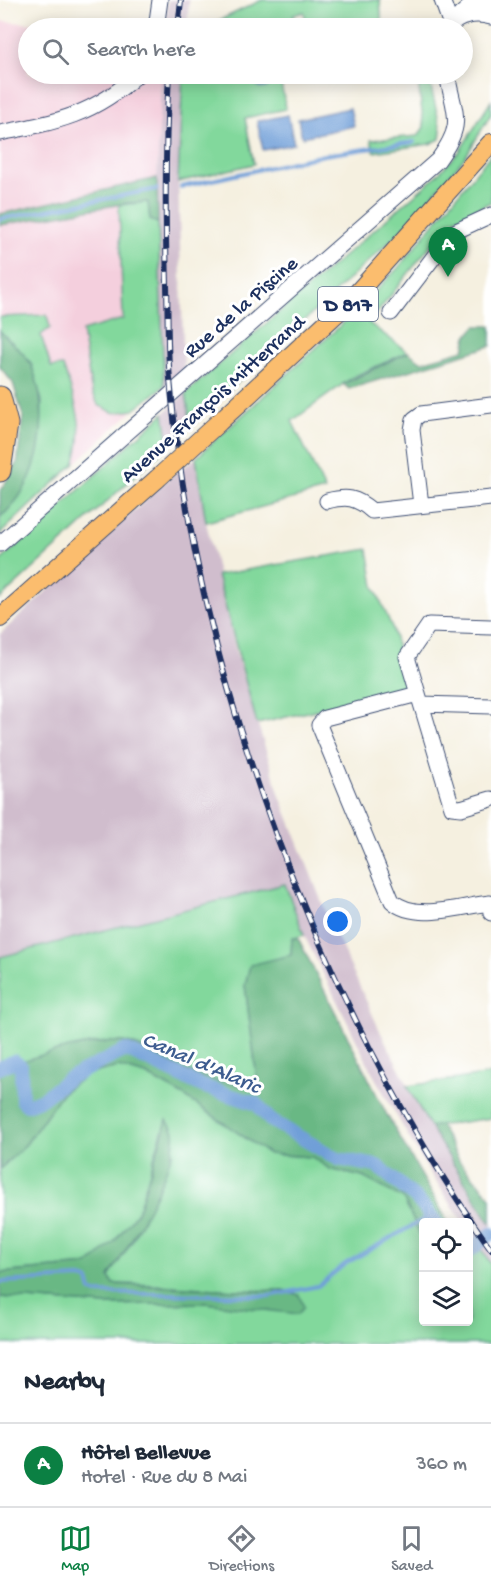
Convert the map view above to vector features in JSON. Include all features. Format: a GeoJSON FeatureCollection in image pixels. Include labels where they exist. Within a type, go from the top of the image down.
{"type":"FeatureCollection","features":[{"type":"Feature","properties":{"kind":"highway"},"geometry":{"type":"LineString","coordinates":[[0,397],[7,424],[0,471]]}},
{"type":"Feature","properties":{"kind":"main road","name":"Avenue François Mitterrand"},"geometry":{"type":"LineString","coordinates":[[465,171],[491,129]]}},
{"type":"Feature","properties":{"kind":"main road","name":"Avenue François Mitterrand"},"geometry":{"type":"LineString","coordinates":[[0,618],[157,479],[351,300],[491,143]]}},
{"type":"Feature","properties":{"kind":"street"},"geometry":{"type":"LineString","coordinates":[[157,18],[160,0]]}},
{"type":"Feature","properties":{"kind":"street"},"geometry":{"type":"LineString","coordinates":[[442,0],[450,18]]}},
{"type":"Feature","properties":{"kind":"street"},"geometry":{"type":"LineString","coordinates":[[456,0],[489,8]]}},
{"type":"Feature","properties":{"kind":"street"},"geometry":{"type":"LineString","coordinates":[[466,18],[489,8]]}},
{"type":"Feature","properties":{"kind":"street"},"geometry":{"type":"LineString","coordinates":[[0,133],[78,115],[127,84]]}},
{"type":"Feature","properties":{"kind":"street","name":"Rue de la Piscine"},"geometry":{"type":"LineString","coordinates":[[0,544],[438,160],[453,140],[456,125],[449,84]]}},
{"type":"Feature","properties":{"kind":"street"},"geometry":{"type":"LineString","coordinates":[[391,313],[452,233],[491,215]]}},
{"type":"Feature","properties":{"kind":"street"},"geometry":{"type":"LineString","coordinates":[[421,505],[412,430],[414,420],[421,414],[491,405]]}},
{"type":"Feature","properties":{"kind":"street"},"geometry":{"type":"LineString","coordinates":[[327,501],[345,496],[355,498],[372,511],[491,498]]}},
{"type":"Feature","properties":{"kind":"street"},"geometry":{"type":"LineString","coordinates":[[491,627],[429,625],[407,657],[452,807],[460,808],[491,799]]}},
{"type":"Feature","properties":{"kind":"street"},"geometry":{"type":"LineString","coordinates":[[491,706],[420,699],[325,718],[319,725],[392,901],[401,909],[420,912],[490,903],[491,913]]}},
{"type":"Feature","properties":{"kind":"shaded area"},"geometry":{"type":"Polygon","coordinates":[[[168,0],[189,0],[188,18],[166,18],[168,0]]]}},
{"type":"Feature","properties":{"kind":"shaded area"},"geometry":{"type":"Polygon","coordinates":[[[0,21],[18,23],[18,84],[161,84],[157,178],[0,214],[0,21]]]}},
{"type":"Feature","properties":{"kind":"shaded area"},"geometry":{"type":"Polygon","coordinates":[[[161,84],[183,84],[178,182],[184,370],[164,386],[157,178],[161,84]]]}},
{"type":"Feature","properties":{"kind":"shaded area"},"geometry":{"type":"Polygon","coordinates":[[[119,205],[123,319],[82,331],[114,413],[134,410],[74,464],[79,449],[63,366],[51,368],[41,335],[16,317],[0,317],[0,225],[119,205]]]}},
{"type":"Feature","properties":{"kind":"shaded area"},"geometry":{"type":"Polygon","coordinates":[[[186,393],[191,426],[169,445],[164,413],[186,393]]]}},
{"type":"Feature","properties":{"kind":"shaded area"},"geometry":{"type":"Polygon","coordinates":[[[196,458],[206,522],[236,653],[280,796],[327,915],[381,1033],[430,1127],[491,1224],[491,1264],[473,1237],[473,1218],[460,1218],[425,1165],[375,1078],[304,935],[285,884],[0,957],[0,634],[174,474],[196,458]]]}},
{"type":"Feature","properties":{"kind":"green space"},"geometry":{"type":"Polygon","coordinates":[[[262,0],[380,0],[381,18],[305,18],[304,12],[293,15],[294,18],[224,18],[262,0]]]}},
{"type":"Feature","properties":{"kind":"green space"},"geometry":{"type":"Polygon","coordinates":[[[183,84],[281,84],[286,109],[245,118],[254,164],[178,182],[183,84]]]}},
{"type":"Feature","properties":{"kind":"green space"},"geometry":{"type":"Polygon","coordinates":[[[418,84],[430,84],[441,130],[440,139],[430,144],[374,152],[371,140],[418,136],[424,127],[418,84]]]}},
{"type":"Feature","properties":{"kind":"green space"},"geometry":{"type":"Polygon","coordinates":[[[491,101],[491,114],[466,156],[403,229],[191,426],[186,393],[434,178],[459,152],[491,101]]]}},
{"type":"Feature","properties":{"kind":"green space"},"geometry":{"type":"Polygon","coordinates":[[[491,154],[491,202],[449,222],[369,323],[408,352],[353,377],[292,421],[325,490],[206,522],[196,458],[354,313],[398,268],[491,154]]]}},
{"type":"Feature","properties":{"kind":"green space"},"geometry":{"type":"Polygon","coordinates":[[[157,178],[158,223],[150,220],[148,202],[128,203],[0,225],[0,214],[157,178]]]}},
{"type":"Feature","properties":{"kind":"green space"},"geometry":{"type":"Polygon","coordinates":[[[148,202],[150,220],[158,223],[164,386],[134,410],[114,413],[98,405],[91,388],[82,331],[123,319],[119,205],[148,202]]]}},
{"type":"Feature","properties":{"kind":"green space"},"geometry":{"type":"Polygon","coordinates":[[[47,315],[50,328],[41,335],[51,367],[63,366],[72,391],[78,414],[78,450],[74,464],[0,534],[0,517],[6,512],[41,431],[42,401],[31,363],[0,331],[0,317],[47,315]]]}},
{"type":"Feature","properties":{"kind":"green space"},"geometry":{"type":"Polygon","coordinates":[[[476,326],[491,326],[491,346],[349,389],[343,384],[408,352],[422,362],[464,350],[467,336],[476,326]]]}},
{"type":"Feature","properties":{"kind":"green space"},"geometry":{"type":"Polygon","coordinates":[[[0,331],[31,365],[41,404],[41,425],[39,447],[26,486],[0,517],[0,491],[17,464],[23,416],[13,383],[0,367],[0,331]]]}},
{"type":"Feature","properties":{"kind":"green space"},"geometry":{"type":"Polygon","coordinates":[[[164,413],[169,445],[0,599],[0,561],[164,413]]]}},
{"type":"Feature","properties":{"kind":"green space"},"geometry":{"type":"Polygon","coordinates":[[[368,549],[374,586],[392,627],[408,688],[257,724],[217,575],[368,549]]]}},
{"type":"Feature","properties":{"kind":"green space"},"geometry":{"type":"Polygon","coordinates":[[[285,884],[304,935],[292,939],[291,955],[250,966],[245,985],[257,1078],[252,1086],[226,1083],[201,1076],[131,1044],[119,1042],[103,1042],[66,1049],[0,1068],[0,957],[285,884]]]}},
{"type":"Feature","properties":{"kind":"green space"},"geometry":{"type":"Polygon","coordinates":[[[292,938],[298,938],[387,1115],[446,1218],[419,1218],[419,1232],[403,1198],[363,1177],[330,1169],[312,1157],[269,1154],[184,1096],[146,1075],[118,1067],[88,1074],[62,1093],[26,1144],[0,1169],[0,1068],[66,1049],[103,1042],[119,1042],[131,1044],[201,1076],[226,1083],[252,1086],[257,1078],[245,985],[250,965],[291,955],[292,938]]]}},
{"type":"Feature","properties":{"kind":"green space"},"geometry":{"type":"Polygon","coordinates":[[[118,1067],[146,1075],[184,1096],[269,1154],[312,1157],[330,1169],[363,1177],[403,1198],[419,1232],[419,1326],[473,1326],[474,1239],[491,1264],[491,1344],[0,1344],[0,1297],[107,1305],[205,1303],[284,1290],[113,1284],[109,1277],[134,1238],[173,1152],[162,1132],[138,1211],[114,1242],[88,1265],[0,1273],[0,1169],[26,1144],[62,1093],[88,1074],[118,1067]]]}},
{"type":"Feature","properties":{"kind":"green space"},"geometry":{"type":"Polygon","coordinates":[[[491,1074],[491,1118],[430,1127],[407,1086],[491,1074]]]}},
{"type":"Feature","properties":{"kind":"green space"},"geometry":{"type":"Polygon","coordinates":[[[167,1120],[174,1132],[168,1164],[150,1206],[109,1277],[113,1284],[257,1291],[284,1290],[299,1295],[304,1307],[298,1314],[205,1303],[107,1305],[0,1297],[0,1273],[88,1265],[114,1242],[138,1211],[167,1120]]]}},
{"type":"Feature","properties":{"kind":"green space"},"geometry":{"type":"Polygon","coordinates":[[[440,1125],[460,1162],[491,1197],[491,1224],[430,1127],[440,1125]]]}},
{"type":"Feature","properties":{"kind":"water"},"geometry":{"type":"Polygon","coordinates":[[[256,84],[270,84],[263,88],[256,84]]]}},
{"type":"Feature","properties":{"kind":"water"},"geometry":{"type":"Polygon","coordinates":[[[350,108],[354,126],[302,137],[298,119],[350,108]]]}},
{"type":"Feature","properties":{"kind":"water"},"geometry":{"type":"Polygon","coordinates":[[[288,115],[294,144],[263,150],[257,121],[288,115]]]}},
{"type":"Feature","properties":{"kind":"waterway"},"geometry":{"type":"LineString","coordinates":[[181,187],[324,155],[414,142]]}},
{"type":"Feature","properties":{"kind":"waterway"},"geometry":{"type":"LineString","coordinates":[[0,219],[157,189]]}},
{"type":"Feature","properties":{"kind":"waterway","name":"Canal d'Alaric"},"geometry":{"type":"LineString","coordinates":[[0,1068],[14,1061],[21,1066],[22,1100],[27,1105],[42,1099],[69,1078],[126,1050],[202,1086],[257,1104],[270,1120],[338,1159],[377,1166],[416,1198],[433,1218]]}},
{"type":"Feature","properties":{"kind":"waterway"},"geometry":{"type":"LineString","coordinates":[[0,1282],[80,1278],[88,1280],[91,1291],[96,1293],[269,1296],[318,1286],[345,1264],[431,1215]]}},
{"type":"Feature","properties":{"kind":"waterway","name":"Canal d'Alaric"},"geometry":{"type":"LineString","coordinates":[[473,1248],[491,1234]]}},
{"type":"Feature","properties":{"kind":"railway"},"geometry":{"type":"LineString","coordinates":[[179,18],[181,0]]}},
{"type":"Feature","properties":{"kind":"railway"},"geometry":{"type":"LineString","coordinates":[[169,84],[166,206],[170,379],[184,491],[207,606],[237,720],[276,834],[321,946],[372,1053],[429,1155],[491,1249]]}},
{"type":"Feature","properties":{"kind":"place","name":"Hôtel Bellevue"},"geometry":{"type":"Point","coordinates":[448,277]}}]}
